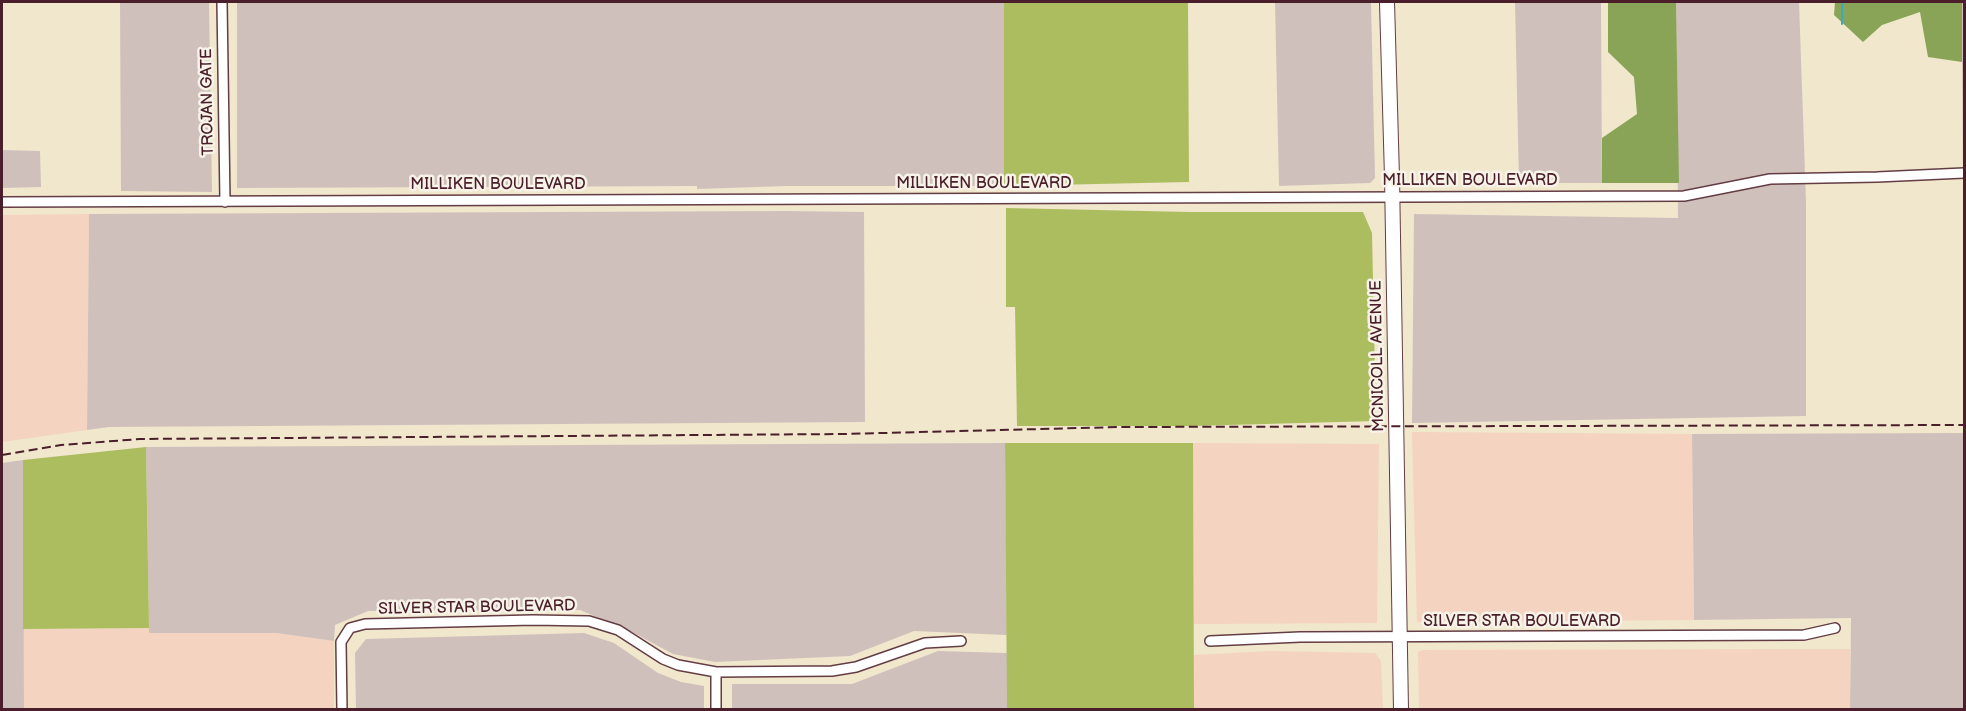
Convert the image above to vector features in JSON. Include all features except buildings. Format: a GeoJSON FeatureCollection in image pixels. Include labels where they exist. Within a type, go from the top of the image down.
{"type":"FeatureCollection","features":[{"type":"Feature","properties":{"kind":"main road","name":"MCNICOLL AVENUE"},"geometry":{"type":"LineString","coordinates":[[1387,2],[1401,710]]}},
{"type":"Feature","properties":{"kind":"street","name":"TROJAN GATE"},"geometry":{"type":"LineString","coordinates":[[222,2],[225,202]]}},
{"type":"Feature","properties":{"kind":"street","name":"MILLIKEN BOULEVARD"},"geometry":{"type":"LineString","coordinates":[[2,202],[1684,196],[1770,179],[1965,173]]}},
{"type":"Feature","properties":{"kind":"street","name":"SILVER STAR BOULEVARD"},"geometry":{"type":"LineString","coordinates":[[342,710],[341,642],[350,628],[365,624],[589,621],[618,630],[663,659],[678,665],[716,672],[832,671],[856,667],[925,642],[961,641]]}},
{"type":"Feature","properties":{"kind":"street","name":"SILVER STAR BOULEVARD"},"geometry":{"type":"LineString","coordinates":[[1210,641],[1300,637],[1804,634],[1834,628]]}},
{"type":"Feature","properties":{"kind":"street"},"geometry":{"type":"LineString","coordinates":[[716,672],[716,710]]}},
{"type":"Feature","properties":{"kind":"shaded area"},"geometry":{"type":"Polygon","coordinates":[[[120,2],[209,2],[212,192],[121,191],[120,2]]]}},
{"type":"Feature","properties":{"kind":"shaded area"},"geometry":{"type":"Polygon","coordinates":[[[237,2],[1004,2],[1004,186],[787,186],[697,189],[697,186],[237,188],[237,2]]]}},
{"type":"Feature","properties":{"kind":"shaded area"},"geometry":{"type":"Polygon","coordinates":[[[1275,2],[1371,2],[1375,178],[1370,183],[1279,186],[1275,2]]]}},
{"type":"Feature","properties":{"kind":"shaded area"},"geometry":{"type":"Polygon","coordinates":[[[1515,2],[1601,2],[1602,183],[1519,183],[1515,2]]]}},
{"type":"Feature","properties":{"kind":"shaded area"},"geometry":{"type":"Polygon","coordinates":[[[1676,2],[1799,2],[1806,202],[1806,416],[1412,423],[1414,214],[1678,218],[1676,2]]]}},
{"type":"Feature","properties":{"kind":"shaded area"},"geometry":{"type":"Polygon","coordinates":[[[1962,2],[1964,2],[1964,287],[1962,62],[1962,2]]]}},
{"type":"Feature","properties":{"kind":"shaded area"},"geometry":{"type":"Polygon","coordinates":[[[2,150],[40,151],[41,187],[2,188],[2,150]]]}},
{"type":"Feature","properties":{"kind":"shaded area"},"geometry":{"type":"Polygon","coordinates":[[[864,212],[865,422],[109,427],[87,430],[89,214],[864,212]]]}},
{"type":"Feature","properties":{"kind":"shaded area"},"geometry":{"type":"Polygon","coordinates":[[[89,214],[87,430],[2,442],[2,215],[89,214]]]}},
{"type":"Feature","properties":{"kind":"shaded area"},"geometry":{"type":"Polygon","coordinates":[[[1412,432],[1692,434],[1694,620],[1417,622],[1412,432]]]}},
{"type":"Feature","properties":{"kind":"shaded area"},"geometry":{"type":"Polygon","coordinates":[[[1964,433],[1964,709],[1850,709],[1851,618],[1694,620],[1692,434],[1964,433]]]}},
{"type":"Feature","properties":{"kind":"shaded area"},"geometry":{"type":"Polygon","coordinates":[[[1005,443],[1007,635],[914,631],[850,656],[715,662],[673,654],[634,633],[580,610],[368,611],[335,625],[334,641],[276,633],[149,633],[146,447],[1005,443]]]}},
{"type":"Feature","properties":{"kind":"shaded area"},"geometry":{"type":"Polygon","coordinates":[[[1193,443],[1379,444],[1377,623],[1194,624],[1193,443]]]}},
{"type":"Feature","properties":{"kind":"shaded area"},"geometry":{"type":"Polygon","coordinates":[[[23,460],[24,709],[2,709],[2,463],[23,460]]]}},
{"type":"Feature","properties":{"kind":"shaded area"},"geometry":{"type":"Polygon","coordinates":[[[149,628],[149,633],[276,633],[334,641],[334,709],[24,709],[23,629],[149,628]]]}},
{"type":"Feature","properties":{"kind":"shaded area"},"geometry":{"type":"Polygon","coordinates":[[[584,633],[614,643],[658,673],[681,682],[704,686],[704,709],[356,709],[355,653],[366,639],[584,633]]]}},
{"type":"Feature","properties":{"kind":"shaded area"},"geometry":{"type":"Polygon","coordinates":[[[1850,649],[1850,709],[1419,709],[1418,652],[1422,650],[1850,649]]]}},
{"type":"Feature","properties":{"kind":"shaded area"},"geometry":{"type":"Polygon","coordinates":[[[938,651],[1007,653],[1007,709],[732,709],[732,684],[852,684],[938,651]]]}},
{"type":"Feature","properties":{"kind":"shaded area"},"geometry":{"type":"Polygon","coordinates":[[[1270,651],[1375,653],[1381,661],[1383,709],[1194,709],[1194,655],[1270,651]]]}},
{"type":"Feature","properties":{"kind":"green space"},"geometry":{"type":"Polygon","coordinates":[[[1004,2],[1188,2],[1189,182],[1004,186],[1004,2]]]}},
{"type":"Feature","properties":{"kind":"green space"},"geometry":{"type":"Polygon","coordinates":[[[1608,2],[1676,2],[1679,183],[1602,183],[1602,138],[1637,114],[1634,77],[1608,52],[1608,2]]]}},
{"type":"Feature","properties":{"kind":"green space"},"geometry":{"type":"Polygon","coordinates":[[[1835,2],[1962,2],[1962,62],[1928,57],[1920,12],[1882,25],[1863,42],[1834,15],[1835,2]]]}},
{"type":"Feature","properties":{"kind":"green space"},"geometry":{"type":"Polygon","coordinates":[[[1006,208],[1189,212],[1363,212],[1372,233],[1376,421],[1191,426],[1017,426],[1015,307],[1006,307],[1006,208]]]}},
{"type":"Feature","properties":{"kind":"green space"},"geometry":{"type":"Polygon","coordinates":[[[1005,443],[1193,443],[1194,709],[1007,709],[1005,443]]]}},
{"type":"Feature","properties":{"kind":"green space"},"geometry":{"type":"Polygon","coordinates":[[[146,447],[149,628],[23,629],[23,460],[146,447]]]}},
{"type":"Feature","properties":{"kind":"waterway"},"geometry":{"type":"LineString","coordinates":[[1842,2],[1842,24]]}},
{"type":"Feature","properties":{"kind":"railway"},"geometry":{"type":"LineString","coordinates":[[2,455],[61,445],[140,439],[843,434],[1121,427],[1964,425]]}}]}
